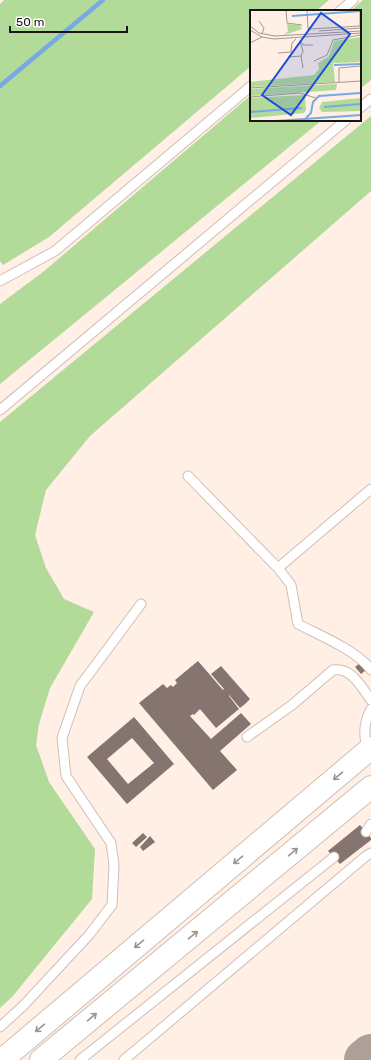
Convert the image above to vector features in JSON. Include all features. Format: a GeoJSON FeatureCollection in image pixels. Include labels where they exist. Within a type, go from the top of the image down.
{"type":"FeatureCollection","features":[{"type":"Feature","properties":{"kind":"street"},"geometry":{"type":"LineString","coordinates":[[2,1060],[370,752]]}},
{"type":"Feature","properties":{"kind":"street"},"geometry":{"type":"LineString","coordinates":[[41,1060],[371,787]]}},
{"type":"Feature","properties":{"kind":"lane"},"geometry":{"type":"LineString","coordinates":[[341,10],[353,0]]}},
{"type":"Feature","properties":{"kind":"lane"},"geometry":{"type":"LineString","coordinates":[[0,281],[55,251],[250,87]]}},
{"type":"Feature","properties":{"kind":"lane"},"geometry":{"type":"LineString","coordinates":[[361,107],[371,99]]}},
{"type":"Feature","properties":{"kind":"lane"},"geometry":{"type":"LineString","coordinates":[[0,410],[345,121]]}},
{"type":"Feature","properties":{"kind":"lane"},"geometry":{"type":"LineString","coordinates":[[188,476],[278,568],[291,585],[298,624],[354,654],[371,670]]}},
{"type":"Feature","properties":{"kind":"lane"},"geometry":{"type":"LineString","coordinates":[[278,568],[371,489]]}},
{"type":"Feature","properties":{"kind":"lane"},"geometry":{"type":"LineString","coordinates":[[0,1027],[23,1006],[89,935],[112,905],[114,865],[111,843],[66,776],[62,738],[80,686],[141,604]]}},
{"type":"Feature","properties":{"kind":"lane"},"geometry":{"type":"LineString","coordinates":[[247,736],[292,705],[333,670],[340,669],[349,673],[371,700]]}},
{"type":"Feature","properties":{"kind":"lane"},"geometry":{"type":"LineString","coordinates":[[370,752],[364,735],[366,718],[371,709]]}},
{"type":"Feature","properties":{"kind":"lane"},"geometry":{"type":"LineString","coordinates":[[124,1060],[371,853]]}},
{"type":"Feature","properties":{"kind":"lane"},"geometry":{"type":"LineString","coordinates":[[80,1060],[334,857]]}},
{"type":"Feature","properties":{"kind":"green space"},"geometry":{"type":"Polygon","coordinates":[[[4,0],[329,0],[317,10],[250,10],[250,67],[49,237],[3,265],[0,261],[0,4],[4,0]]]}},
{"type":"Feature","properties":{"kind":"green space"},"geometry":{"type":"Polygon","coordinates":[[[363,0],[371,0],[371,80],[361,88],[361,10],[351,10],[363,0]]]}},
{"type":"Feature","properties":{"kind":"green space"},"geometry":{"type":"Polygon","coordinates":[[[250,96],[250,121],[321,121],[0,384],[0,304],[43,272],[250,96]]]}},
{"type":"Feature","properties":{"kind":"green space"},"geometry":{"type":"Polygon","coordinates":[[[371,116],[371,191],[90,436],[46,490],[35,535],[46,568],[64,599],[94,612],[50,688],[39,724],[36,745],[49,782],[95,849],[92,899],[12,997],[0,1008],[0,422],[371,116]]]}},
{"type":"Feature","properties":{"kind":"building"},"geometry":{"type":"Polygon","coordinates":[[[198,661],[223,690],[224,689],[211,674],[221,666],[250,699],[240,708],[229,695],[239,709],[216,728],[200,709],[194,715],[193,714],[190,716],[211,739],[241,713],[251,724],[220,751],[237,770],[213,790],[139,703],[163,684],[167,688],[171,685],[173,687],[177,683],[175,680],[198,661]]]}},
{"type":"Feature","properties":{"kind":"building"},"geometry":{"type":"Polygon","coordinates":[[[360,663],[366,670],[361,674],[355,667],[360,663]]]}},
{"type":"Feature","properties":{"kind":"building"},"geometry":{"type":"Polygon","coordinates":[[[134,717],[174,764],[127,804],[87,757],[134,717]],[[132,738],[107,759],[128,784],[154,763],[132,738]]]}},
{"type":"Feature","properties":{"kind":"building"},"geometry":{"type":"Polygon","coordinates":[[[360,825],[371,840],[340,864],[328,851],[360,825]]]}},
{"type":"Feature","properties":{"kind":"building"},"geometry":{"type":"Polygon","coordinates":[[[143,833],[147,837],[136,847],[132,843],[143,833]]]}},
{"type":"Feature","properties":{"kind":"building"},"geometry":{"type":"Polygon","coordinates":[[[150,836],[155,842],[143,851],[140,847],[150,836]]]}},
{"type":"Feature","properties":{"kind":"waterway"},"geometry":{"type":"LineString","coordinates":[[0,86],[103,0]]}},
{"type":"Feature","properties":{"kind":"taxiway"},"geometry":{"type":"LineString","coordinates":[[365,1060],[371,1055]]}}]}
